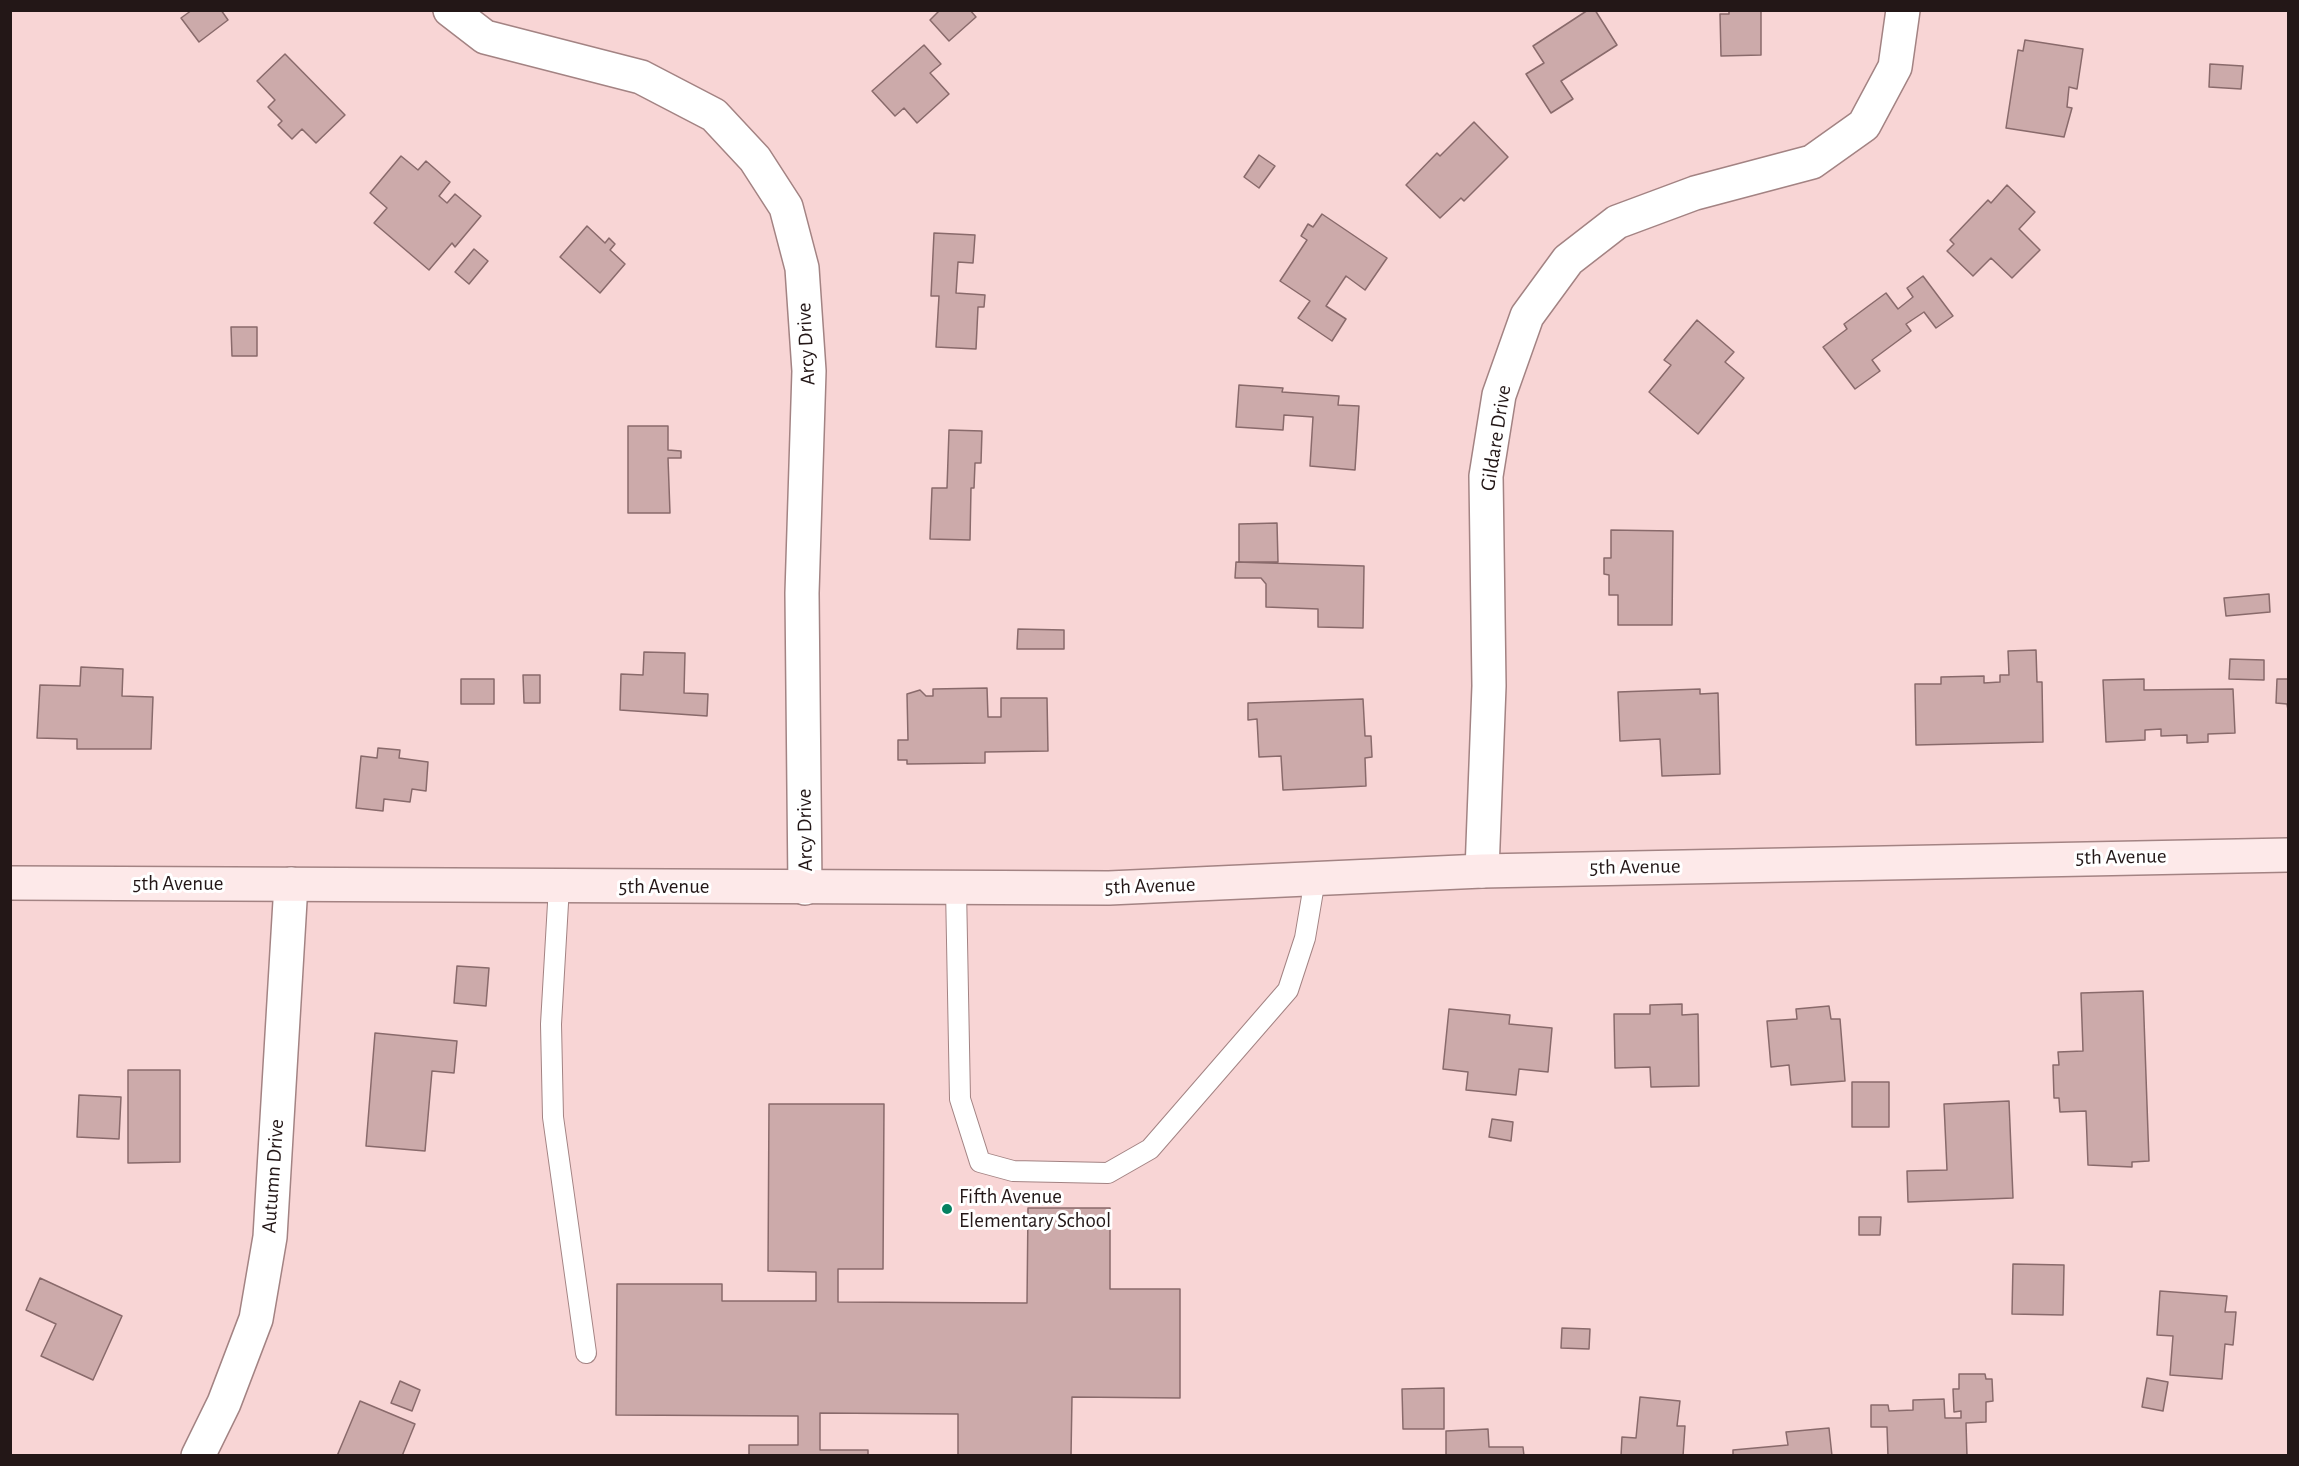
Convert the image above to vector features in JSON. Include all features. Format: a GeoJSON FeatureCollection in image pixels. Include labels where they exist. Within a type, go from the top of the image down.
{"type":"FeatureCollection","features":[{"type":"Feature","properties":{"kind":"street","name":"Arcy Drive"},"geometry":{"type":"LineString","coordinates":[[450,10],[485,37],[641,77],[714,115],[755,159],[786,207],[802,268],[809,370],[802,593],[805,888]]}},
{"type":"Feature","properties":{"kind":"street","name":"Gildare Drive"},"geometry":{"type":"LineString","coordinates":[[1482,871],[1489,686],[1486,476],[1498,394],[1527,316],[1568,260],[1617,222],[1695,193],[1812,162],[1864,125],[1895,67],[1903,10]]}},
{"type":"Feature","properties":{"kind":"street","name":"5th Avenue"},"geometry":{"type":"LineString","coordinates":[[10,883],[1109,888],[1482,871],[2289,855]]}},
{"type":"Feature","properties":{"kind":"street","name":"Autumn Drive"},"geometry":{"type":"LineString","coordinates":[[198,1455],[224,1403],[256,1319],[268,1249],[291,884]]}},
{"type":"Feature","properties":{"kind":"lane"},"geometry":{"type":"LineString","coordinates":[[956,888],[960,1100],[980,1162],[1013,1171],[1108,1173],[1150,1149],[1288,990],[1305,938],[1315,879]]}},
{"type":"Feature","properties":{"kind":"lane"},"geometry":{"type":"LineString","coordinates":[[559,886],[551,1024],[553,1117],[586,1353]]}},
{"type":"Feature","properties":{"kind":"building"},"geometry":{"type":"Polygon","coordinates":[[[192,10],[221,10],[228,20],[199,42],[181,18],[192,10]]]}},
{"type":"Feature","properties":{"kind":"building"},"geometry":{"type":"Polygon","coordinates":[[[940,10],[970,10],[976,17],[949,41],[930,20],[940,10]]]}},
{"type":"Feature","properties":{"kind":"building"},"geometry":{"type":"Polygon","coordinates":[[[1588,10],[1595,10],[1617,45],[1561,81],[1573,99],[1551,113],[1526,74],[1544,63],[1533,46],[1588,10]]]}},
{"type":"Feature","properties":{"kind":"building"},"geometry":{"type":"Polygon","coordinates":[[[1729,10],[1761,10],[1761,55],[1721,56],[1720,14],[1729,14],[1729,10]]]}},
{"type":"Feature","properties":{"kind":"building"},"geometry":{"type":"Polygon","coordinates":[[[2025,40],[2083,49],[2077,89],[2069,87],[2067,107],[2072,108],[2064,137],[2006,128],[2018,50],[2023,51],[2025,40]]]}},
{"type":"Feature","properties":{"kind":"building"},"geometry":{"type":"Polygon","coordinates":[[[924,45],[941,64],[930,73],[949,94],[917,123],[904,108],[895,116],[872,91],[924,45]]]}},
{"type":"Feature","properties":{"kind":"building"},"geometry":{"type":"Polygon","coordinates":[[[285,54],[345,115],[316,143],[302,129],[292,139],[278,125],[282,121],[268,107],[275,100],[257,81],[285,54]]]}},
{"type":"Feature","properties":{"kind":"building"},"geometry":{"type":"Polygon","coordinates":[[[2210,64],[2243,66],[2241,89],[2209,87],[2210,64]]]}},
{"type":"Feature","properties":{"kind":"building"},"geometry":{"type":"Polygon","coordinates":[[[1474,122],[1508,157],[1464,201],[1461,198],[1440,218],[1406,185],[1437,153],[1440,156],[1474,122]]]}},
{"type":"Feature","properties":{"kind":"building"},"geometry":{"type":"Polygon","coordinates":[[[1259,155],[1275,166],[1259,188],[1244,177],[1259,155]]]}},
{"type":"Feature","properties":{"kind":"building"},"geometry":{"type":"Polygon","coordinates":[[[401,156],[418,170],[426,161],[450,182],[439,196],[447,203],[455,194],[481,216],[455,247],[452,243],[429,270],[374,223],[387,208],[370,193],[401,156]]]}},
{"type":"Feature","properties":{"kind":"building"},"geometry":{"type":"Polygon","coordinates":[[[2007,185],[2035,212],[2019,229],[2040,250],[2012,278],[1991,258],[1973,276],[1947,251],[1954,244],[1950,240],[1988,200],[1991,203],[2007,185]]]}},
{"type":"Feature","properties":{"kind":"building"},"geometry":{"type":"Polygon","coordinates":[[[1322,214],[1387,258],[1365,290],[1346,276],[1326,306],[1346,319],[1332,341],[1298,318],[1310,301],[1280,281],[1307,240],[1301,236],[1308,224],[1313,227],[1322,214]]]}},
{"type":"Feature","properties":{"kind":"building"},"geometry":{"type":"Polygon","coordinates":[[[587,226],[605,243],[609,238],[615,244],[610,250],[625,264],[600,293],[560,257],[587,226]]]}},
{"type":"Feature","properties":{"kind":"building"},"geometry":{"type":"Polygon","coordinates":[[[934,233],[975,235],[973,263],[958,262],[956,293],[985,295],[984,307],[978,307],[976,349],[936,347],[939,296],[931,296],[934,233]]]}},
{"type":"Feature","properties":{"kind":"building"},"geometry":{"type":"Polygon","coordinates":[[[474,249],[488,261],[469,284],[455,272],[474,249]]]}},
{"type":"Feature","properties":{"kind":"building"},"geometry":{"type":"Polygon","coordinates":[[[1923,276],[1953,316],[1936,328],[1924,312],[1906,324],[1911,331],[1872,360],[1880,371],[1855,389],[1823,347],[1847,329],[1844,324],[1886,293],[1898,309],[1913,297],[1907,288],[1923,276]]]}},
{"type":"Feature","properties":{"kind":"building"},"geometry":{"type":"Polygon","coordinates":[[[1697,320],[1734,352],[1725,362],[1744,378],[1698,434],[1649,392],[1671,365],[1664,360],[1697,320]]]}},
{"type":"Feature","properties":{"kind":"building"},"geometry":{"type":"Polygon","coordinates":[[[231,327],[257,327],[257,356],[232,356],[231,327]]]}},
{"type":"Feature","properties":{"kind":"building"},"geometry":{"type":"Polygon","coordinates":[[[1239,385],[1283,388],[1282,392],[1339,396],[1338,405],[1359,406],[1355,470],[1310,466],[1313,417],[1284,415],[1283,430],[1236,427],[1239,385]]]}},
{"type":"Feature","properties":{"kind":"building"},"geometry":{"type":"Polygon","coordinates":[[[628,426],[668,426],[668,450],[681,451],[681,458],[668,458],[670,513],[628,513],[628,426]]]}},
{"type":"Feature","properties":{"kind":"building"},"geometry":{"type":"Polygon","coordinates":[[[949,430],[982,431],[981,463],[975,463],[974,488],[971,488],[970,540],[930,539],[932,488],[947,488],[949,430]]]}},
{"type":"Feature","properties":{"kind":"building"},"geometry":{"type":"Polygon","coordinates":[[[1277,523],[1278,562],[1239,562],[1239,524],[1277,523]]]}},
{"type":"Feature","properties":{"kind":"building"},"geometry":{"type":"Polygon","coordinates":[[[1611,530],[1673,531],[1672,625],[1618,625],[1618,595],[1609,595],[1609,575],[1604,574],[1604,558],[1611,558],[1611,530]]]}},
{"type":"Feature","properties":{"kind":"building"},"geometry":{"type":"Polygon","coordinates":[[[1236,562],[1364,566],[1363,628],[1318,627],[1318,609],[1266,607],[1266,584],[1261,578],[1235,578],[1236,562]]]}},
{"type":"Feature","properties":{"kind":"building"},"geometry":{"type":"Polygon","coordinates":[[[2269,594],[2270,612],[2226,616],[2224,598],[2269,594]]]}},
{"type":"Feature","properties":{"kind":"building"},"geometry":{"type":"Polygon","coordinates":[[[1018,629],[1064,630],[1064,649],[1017,649],[1018,629]]]}},
{"type":"Feature","properties":{"kind":"building"},"geometry":{"type":"Polygon","coordinates":[[[2036,650],[2037,682],[2042,682],[2043,742],[1916,745],[1915,684],[1941,684],[1941,677],[1984,676],[1984,683],[2000,682],[2000,675],[2009,675],[2008,651],[2036,650]]]}},
{"type":"Feature","properties":{"kind":"building"},"geometry":{"type":"Polygon","coordinates":[[[644,652],[685,653],[684,693],[708,694],[707,716],[620,710],[621,674],[643,675],[644,652]]]}},
{"type":"Feature","properties":{"kind":"building"},"geometry":{"type":"Polygon","coordinates":[[[2230,659],[2264,660],[2264,680],[2229,679],[2230,659]]]}},
{"type":"Feature","properties":{"kind":"building"},"geometry":{"type":"Polygon","coordinates":[[[81,667],[123,669],[122,696],[153,697],[151,749],[77,749],[77,739],[37,738],[40,685],[80,686],[81,667]]]}},
{"type":"Feature","properties":{"kind":"building"},"geometry":{"type":"Polygon","coordinates":[[[523,675],[540,675],[540,703],[524,703],[523,675]]]}},
{"type":"Feature","properties":{"kind":"building"},"geometry":{"type":"Polygon","coordinates":[[[461,679],[494,679],[494,704],[461,704],[461,679]]]}},
{"type":"Feature","properties":{"kind":"building"},"geometry":{"type":"Polygon","coordinates":[[[2144,679],[2144,690],[2233,689],[2235,733],[2208,734],[2208,742],[2187,743],[2187,735],[2161,736],[2161,729],[2145,730],[2145,740],[2106,742],[2103,680],[2144,679]]]}},
{"type":"Feature","properties":{"kind":"building"},"geometry":{"type":"Polygon","coordinates":[[[2277,679],[2288,679],[2288,710],[2287,704],[2276,703],[2277,679]]]}},
{"type":"Feature","properties":{"kind":"building"},"geometry":{"type":"Polygon","coordinates":[[[987,688],[988,717],[1001,717],[1001,698],[1047,698],[1048,751],[985,752],[985,763],[907,764],[907,760],[898,760],[898,740],[908,740],[907,694],[920,690],[926,696],[933,696],[933,689],[987,688]]]}},
{"type":"Feature","properties":{"kind":"building"},"geometry":{"type":"Polygon","coordinates":[[[1700,689],[1700,694],[1718,693],[1720,774],[1662,776],[1660,739],[1620,741],[1618,692],[1700,689]]]}},
{"type":"Feature","properties":{"kind":"building"},"geometry":{"type":"Polygon","coordinates":[[[1363,699],[1365,736],[1371,736],[1372,757],[1365,758],[1366,786],[1283,790],[1281,756],[1259,757],[1257,719],[1248,720],[1248,703],[1363,699]]]}},
{"type":"Feature","properties":{"kind":"building"},"geometry":{"type":"Polygon","coordinates":[[[378,748],[400,750],[399,758],[428,762],[426,791],[412,789],[410,802],[384,799],[383,811],[356,808],[361,756],[377,758],[378,748]]]}},
{"type":"Feature","properties":{"kind":"building"},"geometry":{"type":"Polygon","coordinates":[[[457,966],[489,968],[486,1006],[454,1003],[457,966]]]}},
{"type":"Feature","properties":{"kind":"building"},"geometry":{"type":"Polygon","coordinates":[[[2143,991],[2149,1161],[2132,1162],[2132,1167],[2088,1165],[2086,1111],[2060,1112],[2059,1098],[2054,1098],[2053,1065],[2059,1065],[2058,1052],[2083,1051],[2081,993],[2143,991]]]}},
{"type":"Feature","properties":{"kind":"building"},"geometry":{"type":"Polygon","coordinates":[[[1682,1004],[1682,1015],[1698,1014],[1699,1086],[1651,1087],[1650,1067],[1615,1068],[1614,1014],[1650,1014],[1650,1005],[1682,1004]]]}},
{"type":"Feature","properties":{"kind":"building"},"geometry":{"type":"Polygon","coordinates":[[[1829,1006],[1831,1019],[1840,1019],[1845,1081],[1791,1085],[1789,1065],[1771,1067],[1767,1021],[1797,1019],[1796,1009],[1829,1006]]]}},
{"type":"Feature","properties":{"kind":"building"},"geometry":{"type":"Polygon","coordinates":[[[1449,1009],[1510,1015],[1509,1024],[1552,1028],[1548,1072],[1519,1069],[1516,1095],[1466,1090],[1468,1072],[1443,1069],[1449,1009]]]}},
{"type":"Feature","properties":{"kind":"building"},"geometry":{"type":"Polygon","coordinates":[[[375,1033],[457,1041],[454,1073],[432,1071],[425,1151],[366,1146],[375,1033]]]}},
{"type":"Feature","properties":{"kind":"building"},"geometry":{"type":"Polygon","coordinates":[[[128,1070],[180,1070],[180,1162],[128,1163],[128,1070]]]}},
{"type":"Feature","properties":{"kind":"building"},"geometry":{"type":"Polygon","coordinates":[[[1852,1082],[1889,1082],[1889,1127],[1852,1127],[1852,1082]]]}},
{"type":"Feature","properties":{"kind":"building"},"geometry":{"type":"Polygon","coordinates":[[[79,1095],[121,1097],[119,1139],[77,1137],[79,1095]]]}},
{"type":"Feature","properties":{"kind":"building"},"geometry":{"type":"Polygon","coordinates":[[[2009,1101],[2013,1198],[1908,1202],[1907,1171],[1947,1170],[1944,1104],[2009,1101]]]}},
{"type":"Feature","properties":{"kind":"building"},"geometry":{"type":"Polygon","coordinates":[[[769,1104],[884,1104],[883,1269],[838,1269],[838,1302],[1027,1303],[1028,1208],[1110,1208],[1110,1289],[1180,1289],[1180,1398],[1072,1397],[1071,1456],[958,1456],[958,1414],[820,1413],[820,1450],[868,1450],[868,1456],[749,1456],[749,1445],[798,1445],[798,1416],[616,1415],[617,1284],[722,1284],[722,1301],[816,1301],[816,1272],[768,1271],[769,1104]]]}},
{"type":"Feature","properties":{"kind":"building"},"geometry":{"type":"Polygon","coordinates":[[[1492,1119],[1513,1122],[1511,1141],[1489,1137],[1492,1119]]]}},
{"type":"Feature","properties":{"kind":"building"},"geometry":{"type":"Polygon","coordinates":[[[1859,1217],[1881,1217],[1880,1235],[1859,1235],[1859,1217]]]}},
{"type":"Feature","properties":{"kind":"building"},"geometry":{"type":"Polygon","coordinates":[[[2013,1264],[2064,1265],[2063,1315],[2012,1314],[2013,1264]]]}},
{"type":"Feature","properties":{"kind":"building"},"geometry":{"type":"Polygon","coordinates":[[[40,1278],[122,1316],[93,1380],[41,1356],[56,1324],[26,1310],[40,1278]]]}},
{"type":"Feature","properties":{"kind":"building"},"geometry":{"type":"Polygon","coordinates":[[[2160,1291],[2227,1296],[2225,1312],[2236,1312],[2233,1345],[2225,1344],[2222,1379],[2170,1375],[2173,1336],[2157,1335],[2160,1291]]]}},
{"type":"Feature","properties":{"kind":"building"},"geometry":{"type":"Polygon","coordinates":[[[1562,1328],[1590,1329],[1589,1349],[1561,1348],[1562,1328]]]}},
{"type":"Feature","properties":{"kind":"building"},"geometry":{"type":"Polygon","coordinates":[[[1959,1374],[1985,1374],[1986,1379],[1992,1379],[1993,1401],[1986,1402],[1986,1422],[1966,1423],[1967,1456],[1888,1456],[1887,1427],[1871,1427],[1871,1405],[1888,1405],[1889,1411],[1913,1410],[1913,1400],[1944,1399],[1945,1418],[1961,1418],[1961,1411],[1954,1412],[1953,1389],[1959,1389],[1959,1374]]]}},
{"type":"Feature","properties":{"kind":"building"},"geometry":{"type":"Polygon","coordinates":[[[2147,1378],[2168,1382],[2163,1411],[2142,1407],[2147,1378]]]}},
{"type":"Feature","properties":{"kind":"building"},"geometry":{"type":"Polygon","coordinates":[[[400,1381],[420,1390],[412,1411],[391,1403],[400,1381]]]}},
{"type":"Feature","properties":{"kind":"building"},"geometry":{"type":"Polygon","coordinates":[[[1444,1388],[1444,1429],[1403,1429],[1402,1389],[1444,1388]]]}},
{"type":"Feature","properties":{"kind":"building"},"geometry":{"type":"Polygon","coordinates":[[[1640,1397],[1680,1401],[1677,1426],[1685,1426],[1683,1456],[1621,1456],[1622,1437],[1636,1438],[1640,1397]]]}},
{"type":"Feature","properties":{"kind":"building"},"geometry":{"type":"Polygon","coordinates":[[[360,1401],[415,1424],[402,1456],[337,1456],[360,1401]]]}},
{"type":"Feature","properties":{"kind":"building"},"geometry":{"type":"Polygon","coordinates":[[[1829,1428],[1832,1456],[1733,1456],[1733,1450],[1788,1445],[1786,1432],[1829,1428]]]}},
{"type":"Feature","properties":{"kind":"building"},"geometry":{"type":"Polygon","coordinates":[[[1488,1429],[1489,1447],[1523,1447],[1524,1456],[1446,1456],[1446,1431],[1488,1429]]]}},
{"type":"Feature","properties":{"kind":"place","name":"Fifth Avenue Elementary School"},"geometry":{"type":"Point","coordinates":[947,1209]}}]}
